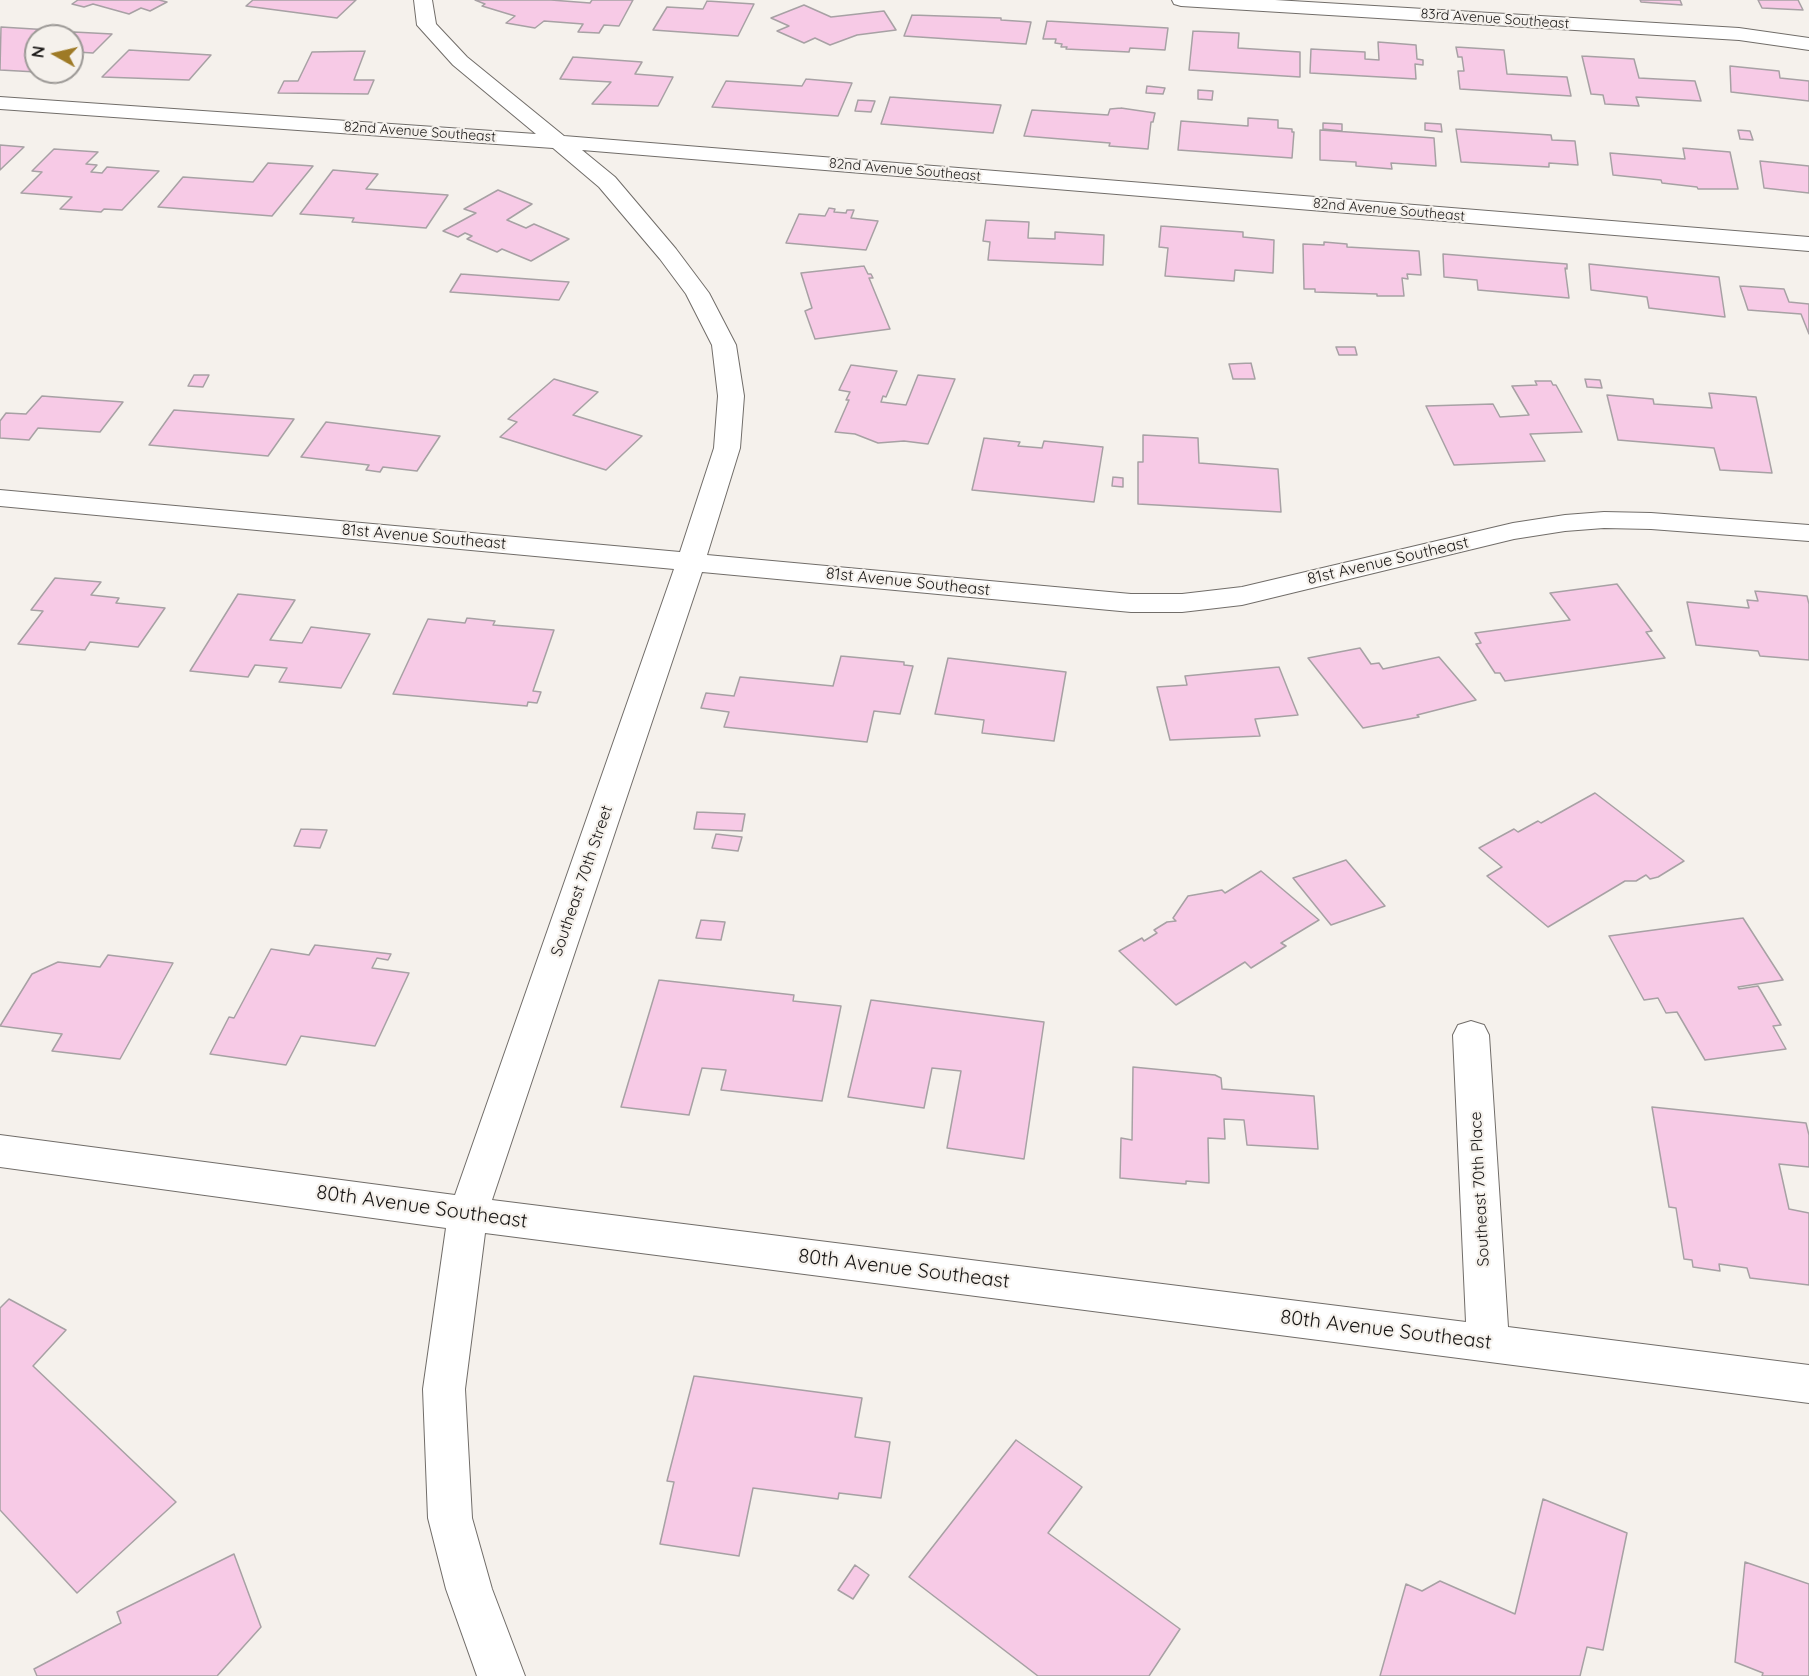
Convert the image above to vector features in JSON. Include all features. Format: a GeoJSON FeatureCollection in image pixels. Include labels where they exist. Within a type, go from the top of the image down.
{"type":"FeatureCollection","features":[{"type":"Feature","properties":{"kind":"street","name":"Southeast 70th Street"},"geometry":{"type":"LineString","coordinates":[[423,0],[427,25],[459,61],[607,182],[669,254],[697,293],[724,345],[731,396],[727,448],[692,561],[468,1214],[444,1389],[450,1518],[469,1589],[501,1676]]}},
{"type":"Feature","properties":{"kind":"street","name":"83rd Avenue Southeast"},"geometry":{"type":"LineString","coordinates":[[1181,0],[1739,34],[1809,44]]}},
{"type":"Feature","properties":{"kind":"street","name":"82nd Avenue Southeast"},"geometry":{"type":"LineString","coordinates":[[0,103],[560,142],[1809,244]]}},
{"type":"Feature","properties":{"kind":"street","name":"81st Avenue Southeast"},"geometry":{"type":"LineString","coordinates":[[0,498],[1131,603],[1182,603],[1242,596],[1513,531],[1564,523],[1604,520],[1651,521],[1809,532]]}},
{"type":"Feature","properties":{"kind":"street","name":"Southeast 70th Place"},"geometry":{"type":"LineString","coordinates":[[1471,1035],[1488,1343]]}},
{"type":"Feature","properties":{"kind":"street","name":"80th Avenue Southeast"},"geometry":{"type":"LineString","coordinates":[[0,1151],[468,1214],[1809,1384]]}},
{"type":"Feature","properties":{"kind":"building"},"geometry":{"type":"Polygon","coordinates":[[[78,0],[159,0],[167,2],[150,11],[141,8],[129,14],[93,4],[84,7],[72,4],[78,0]]]}},
{"type":"Feature","properties":{"kind":"building"},"geometry":{"type":"Polygon","coordinates":[[[253,0],[356,0],[337,18],[246,6],[253,0]]]}},
{"type":"Feature","properties":{"kind":"building"},"geometry":{"type":"Polygon","coordinates":[[[475,0],[551,0],[590,3],[592,0],[633,0],[619,26],[604,25],[599,33],[578,32],[583,24],[544,21],[535,28],[506,23],[515,16],[482,6],[485,4],[475,0]]]}},
{"type":"Feature","properties":{"kind":"building"},"geometry":{"type":"Polygon","coordinates":[[[1640,0],[1680,0],[1682,5],[1641,2],[1640,0]]]}},
{"type":"Feature","properties":{"kind":"building"},"geometry":{"type":"Polygon","coordinates":[[[1758,0],[1798,0],[1803,10],[1762,8],[1758,0]]]}},
{"type":"Feature","properties":{"kind":"building"},"geometry":{"type":"Polygon","coordinates":[[[707,1],[754,4],[738,36],[653,30],[667,7],[703,9],[707,1]]]}},
{"type":"Feature","properties":{"kind":"building"},"geometry":{"type":"Polygon","coordinates":[[[804,5],[831,17],[884,11],[896,30],[857,35],[830,45],[815,38],[804,43],[777,31],[789,26],[771,18],[804,5]]]}},
{"type":"Feature","properties":{"kind":"building"},"geometry":{"type":"Polygon","coordinates":[[[912,15],[1001,18],[1001,20],[1031,22],[1026,44],[904,36],[912,15]]]}},
{"type":"Feature","properties":{"kind":"building"},"geometry":{"type":"Polygon","coordinates":[[[1047,21],[1168,28],[1165,50],[1130,48],[1129,52],[1066,49],[1067,47],[1061,47],[1062,44],[1055,43],[1056,39],[1043,39],[1047,21]]]}},
{"type":"Feature","properties":{"kind":"building"},"geometry":{"type":"Polygon","coordinates":[[[1,27],[24,28],[24,71],[0,70],[1,27]]]}},
{"type":"Feature","properties":{"kind":"building"},"geometry":{"type":"Polygon","coordinates":[[[1193,31],[1239,33],[1238,48],[1300,52],[1300,77],[1189,70],[1193,31]]]}},
{"type":"Feature","properties":{"kind":"building"},"geometry":{"type":"Polygon","coordinates":[[[84,33],[112,34],[93,53],[84,52],[84,33]]]}},
{"type":"Feature","properties":{"kind":"building"},"geometry":{"type":"Polygon","coordinates":[[[1378,42],[1416,45],[1417,59],[1423,60],[1423,65],[1415,64],[1416,79],[1310,73],[1311,49],[1365,52],[1365,59],[1379,60],[1378,42]]]}},
{"type":"Feature","properties":{"kind":"building"},"geometry":{"type":"Polygon","coordinates":[[[1456,47],[1504,50],[1507,74],[1567,77],[1571,96],[1460,89],[1458,71],[1464,71],[1462,57],[1458,57],[1456,47]]]}},
{"type":"Feature","properties":{"kind":"building"},"geometry":{"type":"Polygon","coordinates":[[[129,50],[211,55],[189,80],[102,77],[129,50]]]}},
{"type":"Feature","properties":{"kind":"building"},"geometry":{"type":"Polygon","coordinates":[[[365,51],[354,80],[374,80],[368,94],[278,93],[284,81],[298,81],[312,52],[365,51]]]}},
{"type":"Feature","properties":{"kind":"building"},"geometry":{"type":"Polygon","coordinates":[[[1582,56],[1634,59],[1639,78],[1695,81],[1701,101],[1636,97],[1639,106],[1605,104],[1603,95],[1591,94],[1582,56]]]}},
{"type":"Feature","properties":{"kind":"building"},"geometry":{"type":"Polygon","coordinates":[[[573,57],[642,62],[635,74],[673,77],[658,106],[592,104],[611,82],[560,79],[573,57]]]}},
{"type":"Feature","properties":{"kind":"building"},"geometry":{"type":"Polygon","coordinates":[[[1730,66],[1779,71],[1780,78],[1809,81],[1809,101],[1731,92],[1730,66]]]}},
{"type":"Feature","properties":{"kind":"building"},"geometry":{"type":"Polygon","coordinates":[[[806,79],[852,83],[838,116],[712,107],[726,81],[802,86],[806,79]]]}},
{"type":"Feature","properties":{"kind":"building"},"geometry":{"type":"Polygon","coordinates":[[[1147,86],[1165,88],[1163,94],[1146,93],[1147,86]]]}},
{"type":"Feature","properties":{"kind":"building"},"geometry":{"type":"Polygon","coordinates":[[[1198,90],[1213,91],[1212,100],[1198,99],[1198,90]]]}},
{"type":"Feature","properties":{"kind":"building"},"geometry":{"type":"Polygon","coordinates":[[[890,97],[1001,105],[993,133],[881,124],[890,97]]]}},
{"type":"Feature","properties":{"kind":"building"},"geometry":{"type":"Polygon","coordinates":[[[858,100],[875,101],[871,112],[855,111],[858,100]]]}},
{"type":"Feature","properties":{"kind":"building"},"geometry":{"type":"Polygon","coordinates":[[[1121,108],[1155,113],[1153,122],[1151,122],[1148,149],[1109,146],[1110,143],[1024,136],[1032,110],[1108,115],[1110,109],[1121,108]]]}},
{"type":"Feature","properties":{"kind":"building"},"geometry":{"type":"Polygon","coordinates":[[[1248,118],[1278,120],[1278,128],[1292,129],[1294,132],[1292,158],[1178,150],[1181,121],[1248,126],[1248,118]]]}},
{"type":"Feature","properties":{"kind":"building"},"geometry":{"type":"Polygon","coordinates":[[[1323,123],[1342,124],[1342,131],[1323,129],[1323,123]]]}},
{"type":"Feature","properties":{"kind":"building"},"geometry":{"type":"Polygon","coordinates":[[[1425,123],[1441,124],[1442,132],[1425,130],[1425,123]]]}},
{"type":"Feature","properties":{"kind":"building"},"geometry":{"type":"Polygon","coordinates":[[[1456,129],[1551,135],[1552,140],[1575,141],[1578,165],[1549,163],[1549,167],[1461,162],[1456,129]]]}},
{"type":"Feature","properties":{"kind":"building"},"geometry":{"type":"Polygon","coordinates":[[[1320,130],[1434,138],[1436,166],[1391,163],[1392,169],[1356,166],[1356,162],[1320,160],[1320,130]]]}},
{"type":"Feature","properties":{"kind":"building"},"geometry":{"type":"Polygon","coordinates":[[[1738,130],[1750,131],[1753,140],[1740,139],[1738,130]]]}},
{"type":"Feature","properties":{"kind":"building"},"geometry":{"type":"Polygon","coordinates":[[[0,145],[24,147],[0,170],[0,145]]]}},
{"type":"Feature","properties":{"kind":"building"},"geometry":{"type":"Polygon","coordinates":[[[1683,148],[1730,152],[1738,189],[1698,189],[1697,187],[1662,183],[1661,180],[1613,175],[1610,153],[1685,159],[1683,148]]]}},
{"type":"Feature","properties":{"kind":"building"},"geometry":{"type":"Polygon","coordinates":[[[54,149],[98,152],[86,164],[97,165],[91,172],[102,173],[107,167],[159,171],[122,210],[104,209],[101,212],[60,209],[72,197],[21,193],[42,172],[32,171],[54,149]]]}},
{"type":"Feature","properties":{"kind":"building"},"geometry":{"type":"Polygon","coordinates":[[[1760,161],[1809,166],[1809,193],[1764,188],[1760,161]]]}},
{"type":"Feature","properties":{"kind":"building"},"geometry":{"type":"Polygon","coordinates":[[[268,163],[313,166],[272,216],[158,207],[183,177],[253,182],[268,163]]]}},
{"type":"Feature","properties":{"kind":"building"},"geometry":{"type":"Polygon","coordinates":[[[333,170],[378,174],[366,189],[448,195],[426,228],[352,222],[354,218],[300,214],[333,170]]]}},
{"type":"Feature","properties":{"kind":"building"},"geometry":{"type":"Polygon","coordinates":[[[498,190],[532,204],[507,220],[526,228],[534,224],[569,239],[531,261],[502,249],[497,252],[467,239],[472,236],[465,233],[458,237],[443,231],[476,213],[464,209],[498,190]]]}},
{"type":"Feature","properties":{"kind":"building"},"geometry":{"type":"Polygon","coordinates":[[[829,208],[835,209],[834,212],[846,213],[847,210],[854,210],[851,218],[878,221],[866,250],[786,243],[799,214],[825,216],[829,208]]]}},
{"type":"Feature","properties":{"kind":"building"},"geometry":{"type":"Polygon","coordinates":[[[986,220],[1029,222],[1028,238],[1055,239],[1055,232],[1104,235],[1103,265],[988,260],[990,242],[983,241],[986,220]]]}},
{"type":"Feature","properties":{"kind":"building"},"geometry":{"type":"Polygon","coordinates":[[[1161,226],[1243,232],[1243,237],[1274,240],[1273,273],[1235,270],[1234,281],[1165,276],[1168,248],[1159,247],[1161,226]]]}},
{"type":"Feature","properties":{"kind":"building"},"geometry":{"type":"Polygon","coordinates":[[[1324,242],[1347,244],[1347,247],[1419,251],[1421,275],[1407,274],[1408,279],[1402,278],[1404,296],[1315,292],[1315,289],[1304,289],[1303,244],[1324,245],[1324,242]]]}},
{"type":"Feature","properties":{"kind":"building"},"geometry":{"type":"Polygon","coordinates":[[[1443,254],[1567,264],[1567,269],[1565,268],[1569,298],[1478,290],[1477,280],[1444,277],[1443,254]]]}},
{"type":"Feature","properties":{"kind":"building"},"geometry":{"type":"Polygon","coordinates":[[[1589,264],[1719,277],[1725,317],[1649,308],[1647,297],[1591,290],[1589,264]]]}},
{"type":"Feature","properties":{"kind":"building"},"geometry":{"type":"Polygon","coordinates":[[[864,266],[873,278],[869,278],[890,329],[815,339],[805,311],[812,308],[801,273],[864,266]]]}},
{"type":"Feature","properties":{"kind":"building"},"geometry":{"type":"Polygon","coordinates":[[[461,274],[569,282],[559,300],[450,292],[461,274]]]}},
{"type":"Feature","properties":{"kind":"building"},"geometry":{"type":"Polygon","coordinates":[[[1740,286],[1784,289],[1789,302],[1809,304],[1809,334],[1801,314],[1748,310],[1740,286]]]}},
{"type":"Feature","properties":{"kind":"building"},"geometry":{"type":"Polygon","coordinates":[[[1336,347],[1355,347],[1357,355],[1339,355],[1336,347]]]}},
{"type":"Feature","properties":{"kind":"building"},"geometry":{"type":"Polygon","coordinates":[[[1251,363],[1255,379],[1233,379],[1229,364],[1251,363]]]}},
{"type":"Feature","properties":{"kind":"building"},"geometry":{"type":"Polygon","coordinates":[[[851,365],[897,371],[886,397],[883,396],[881,402],[906,405],[918,375],[955,379],[928,444],[904,441],[878,443],[855,434],[835,432],[849,400],[846,400],[850,392],[839,390],[851,365]]]}},
{"type":"Feature","properties":{"kind":"building"},"geometry":{"type":"Polygon","coordinates":[[[194,375],[209,375],[203,387],[188,386],[194,375]]]}},
{"type":"Feature","properties":{"kind":"building"},"geometry":{"type":"Polygon","coordinates":[[[554,379],[598,392],[573,415],[642,436],[606,470],[500,437],[517,422],[508,419],[554,379]]]}},
{"type":"Feature","properties":{"kind":"building"},"geometry":{"type":"Polygon","coordinates":[[[1585,379],[1600,380],[1602,388],[1587,387],[1585,379]]]}},
{"type":"Feature","properties":{"kind":"building"},"geometry":{"type":"Polygon","coordinates":[[[1535,381],[1551,381],[1553,385],[1556,385],[1582,432],[1530,434],[1545,461],[1454,465],[1426,406],[1493,404],[1500,417],[1529,415],[1512,386],[1537,385],[1535,381]]]}},
{"type":"Feature","properties":{"kind":"building"},"geometry":{"type":"Polygon","coordinates":[[[1709,393],[1756,397],[1772,473],[1720,470],[1714,448],[1618,440],[1607,395],[1653,399],[1654,404],[1712,408],[1709,393]]]}},
{"type":"Feature","properties":{"kind":"building"},"geometry":{"type":"Polygon","coordinates":[[[42,396],[123,402],[100,432],[38,428],[29,440],[0,438],[0,421],[6,413],[26,414],[42,396]]]}},
{"type":"Feature","properties":{"kind":"building"},"geometry":{"type":"Polygon","coordinates":[[[174,410],[294,419],[268,456],[149,445],[174,410]]]}},
{"type":"Feature","properties":{"kind":"building"},"geometry":{"type":"Polygon","coordinates":[[[326,422],[440,436],[417,471],[383,467],[380,472],[366,470],[369,465],[301,457],[326,422]]]}},
{"type":"Feature","properties":{"kind":"building"},"geometry":{"type":"Polygon","coordinates":[[[1143,435],[1198,438],[1199,463],[1278,469],[1281,512],[1138,504],[1138,462],[1143,462],[1143,435]]]}},
{"type":"Feature","properties":{"kind":"building"},"geometry":{"type":"Polygon","coordinates":[[[984,438],[1020,442],[1018,446],[1042,448],[1044,441],[1103,447],[1094,502],[972,490],[984,438]]]}},
{"type":"Feature","properties":{"kind":"building"},"geometry":{"type":"Polygon","coordinates":[[[1113,477],[1123,478],[1123,487],[1112,486],[1113,477]]]}},
{"type":"Feature","properties":{"kind":"building"},"geometry":{"type":"Polygon","coordinates":[[[55,578],[101,582],[91,595],[119,598],[116,603],[165,608],[138,647],[90,642],[85,650],[18,644],[43,611],[31,610],[55,578]]]}},
{"type":"Feature","properties":{"kind":"building"},"geometry":{"type":"Polygon","coordinates":[[[1617,584],[1652,631],[1646,632],[1665,658],[1505,681],[1500,673],[1495,673],[1476,644],[1481,643],[1475,633],[1570,620],[1550,593],[1617,584]]]}},
{"type":"Feature","properties":{"kind":"building"},"geometry":{"type":"Polygon","coordinates":[[[1755,591],[1807,596],[1809,660],[1760,656],[1758,651],[1696,645],[1687,602],[1749,608],[1747,600],[1758,601],[1755,591]]]}},
{"type":"Feature","properties":{"kind":"building"},"geometry":{"type":"Polygon","coordinates":[[[238,594],[295,600],[270,640],[302,643],[311,627],[370,634],[341,688],[279,682],[287,668],[255,665],[248,677],[190,671],[238,594]]]}},
{"type":"Feature","properties":{"kind":"building"},"geometry":{"type":"Polygon","coordinates":[[[467,618],[495,621],[493,625],[554,630],[533,691],[541,692],[537,703],[528,702],[527,706],[393,694],[428,619],[465,623],[467,618]]]}},
{"type":"Feature","properties":{"kind":"building"},"geometry":{"type":"Polygon","coordinates":[[[1360,648],[1371,664],[1379,663],[1383,669],[1439,657],[1476,700],[1417,715],[1419,717],[1363,728],[1308,658],[1360,648]]]}},
{"type":"Feature","properties":{"kind":"building"},"geometry":{"type":"Polygon","coordinates":[[[841,656],[904,662],[904,665],[913,666],[900,714],[874,711],[867,742],[724,727],[729,712],[701,708],[706,693],[734,696],[740,677],[833,686],[841,656]]]}},
{"type":"Feature","properties":{"kind":"building"},"geometry":{"type":"Polygon","coordinates":[[[948,658],[1066,672],[1054,741],[982,733],[984,720],[935,714],[948,658]]]}},
{"type":"Feature","properties":{"kind":"building"},"geometry":{"type":"Polygon","coordinates":[[[1279,667],[1298,715],[1255,719],[1260,736],[1170,740],[1157,687],[1187,685],[1185,676],[1279,667]]]}},
{"type":"Feature","properties":{"kind":"building"},"geometry":{"type":"Polygon","coordinates":[[[1595,793],[1684,861],[1658,877],[1650,879],[1646,875],[1636,881],[1625,881],[1548,927],[1487,876],[1502,867],[1479,848],[1514,829],[1518,832],[1538,821],[1541,823],[1595,793]]]}},
{"type":"Feature","properties":{"kind":"building"},"geometry":{"type":"Polygon","coordinates":[[[697,812],[745,814],[742,831],[694,829],[697,812]]]}},
{"type":"Feature","properties":{"kind":"building"},"geometry":{"type":"Polygon","coordinates":[[[301,829],[327,830],[320,848],[294,846],[301,829]]]}},
{"type":"Feature","properties":{"kind":"building"},"geometry":{"type":"Polygon","coordinates":[[[716,834],[742,837],[738,851],[712,848],[716,834]]]}},
{"type":"Feature","properties":{"kind":"building"},"geometry":{"type":"Polygon","coordinates":[[[1346,860],[1385,906],[1331,925],[1293,878],[1346,860]]]}},
{"type":"Feature","properties":{"kind":"building"},"geometry":{"type":"Polygon","coordinates":[[[1261,871],[1319,920],[1281,943],[1286,946],[1251,968],[1245,962],[1176,1005],[1119,951],[1142,938],[1144,941],[1157,933],[1154,930],[1167,922],[1176,921],[1173,918],[1188,896],[1222,890],[1225,893],[1261,871]]]}},
{"type":"Feature","properties":{"kind":"building"},"geometry":{"type":"Polygon","coordinates":[[[1743,918],[1783,980],[1738,987],[1739,989],[1758,986],[1781,1025],[1773,1026],[1786,1049],[1705,1060],[1677,1012],[1666,1013],[1658,998],[1644,1000],[1609,936],[1743,918]]]}},
{"type":"Feature","properties":{"kind":"building"},"geometry":{"type":"Polygon","coordinates":[[[701,920],[725,922],[721,940],[696,938],[701,920]]]}},
{"type":"Feature","properties":{"kind":"building"},"geometry":{"type":"Polygon","coordinates":[[[315,945],[391,954],[388,960],[377,958],[372,968],[409,973],[375,1046],[301,1036],[286,1065],[210,1054],[229,1017],[234,1018],[271,949],[309,955],[315,945]]]}},
{"type":"Feature","properties":{"kind":"building"},"geometry":{"type":"Polygon","coordinates":[[[108,955],[173,963],[120,1059],[52,1051],[62,1034],[0,1026],[32,974],[58,962],[100,967],[108,955]]]}},
{"type":"Feature","properties":{"kind":"building"},"geometry":{"type":"Polygon","coordinates":[[[659,980],[794,995],[793,1001],[841,1006],[822,1101],[721,1090],[726,1070],[702,1068],[689,1115],[621,1107],[659,980]]]}},
{"type":"Feature","properties":{"kind":"building"},"geometry":{"type":"Polygon","coordinates":[[[871,1000],[1044,1022],[1024,1159],[947,1148],[961,1071],[932,1068],[924,1108],[848,1097],[871,1000]]]}},
{"type":"Feature","properties":{"kind":"building"},"geometry":{"type":"Polygon","coordinates":[[[1133,1067],[1215,1075],[1221,1078],[1222,1089],[1314,1096],[1318,1149],[1247,1145],[1244,1120],[1224,1119],[1225,1139],[1208,1138],[1209,1183],[1186,1181],[1186,1184],[1120,1178],[1121,1138],[1132,1140],[1133,1067]]]}},
{"type":"Feature","properties":{"kind":"building"},"geometry":{"type":"Polygon","coordinates":[[[1652,1107],[1806,1123],[1809,1135],[1809,1167],[1779,1164],[1789,1209],[1809,1213],[1809,1285],[1750,1278],[1747,1268],[1719,1264],[1720,1271],[1693,1267],[1692,1260],[1684,1259],[1676,1208],[1669,1207],[1652,1107]]]}},
{"type":"Feature","properties":{"kind":"building"},"geometry":{"type":"Polygon","coordinates":[[[9,1299],[66,1330],[33,1366],[176,1502],[77,1593],[0,1510],[0,1308],[9,1299]]]}},
{"type":"Feature","properties":{"kind":"building"},"geometry":{"type":"Polygon","coordinates":[[[694,1376],[862,1398],[855,1437],[890,1442],[881,1498],[839,1493],[838,1499],[753,1488],[739,1556],[660,1544],[674,1482],[667,1481],[694,1376]]]}},
{"type":"Feature","properties":{"kind":"building"},"geometry":{"type":"Polygon","coordinates":[[[1016,1440],[1082,1487],[1048,1533],[1180,1629],[1149,1676],[1038,1676],[909,1577],[1016,1440]]]}},
{"type":"Feature","properties":{"kind":"building"},"geometry":{"type":"Polygon","coordinates":[[[1543,1499],[1627,1533],[1603,1650],[1587,1647],[1580,1676],[1380,1676],[1406,1584],[1422,1591],[1440,1581],[1515,1614],[1543,1499]]]}},
{"type":"Feature","properties":{"kind":"building"},"geometry":{"type":"Polygon","coordinates":[[[234,1554],[261,1627],[217,1676],[37,1676],[34,1669],[121,1623],[117,1612],[234,1554]]]}},
{"type":"Feature","properties":{"kind":"building"},"geometry":{"type":"Polygon","coordinates":[[[1745,1562],[1809,1584],[1809,1676],[1762,1676],[1763,1673],[1735,1662],[1745,1562]]]}},
{"type":"Feature","properties":{"kind":"building"},"geometry":{"type":"Polygon","coordinates":[[[855,1565],[869,1575],[853,1599],[838,1590],[855,1565]]]}}]}
